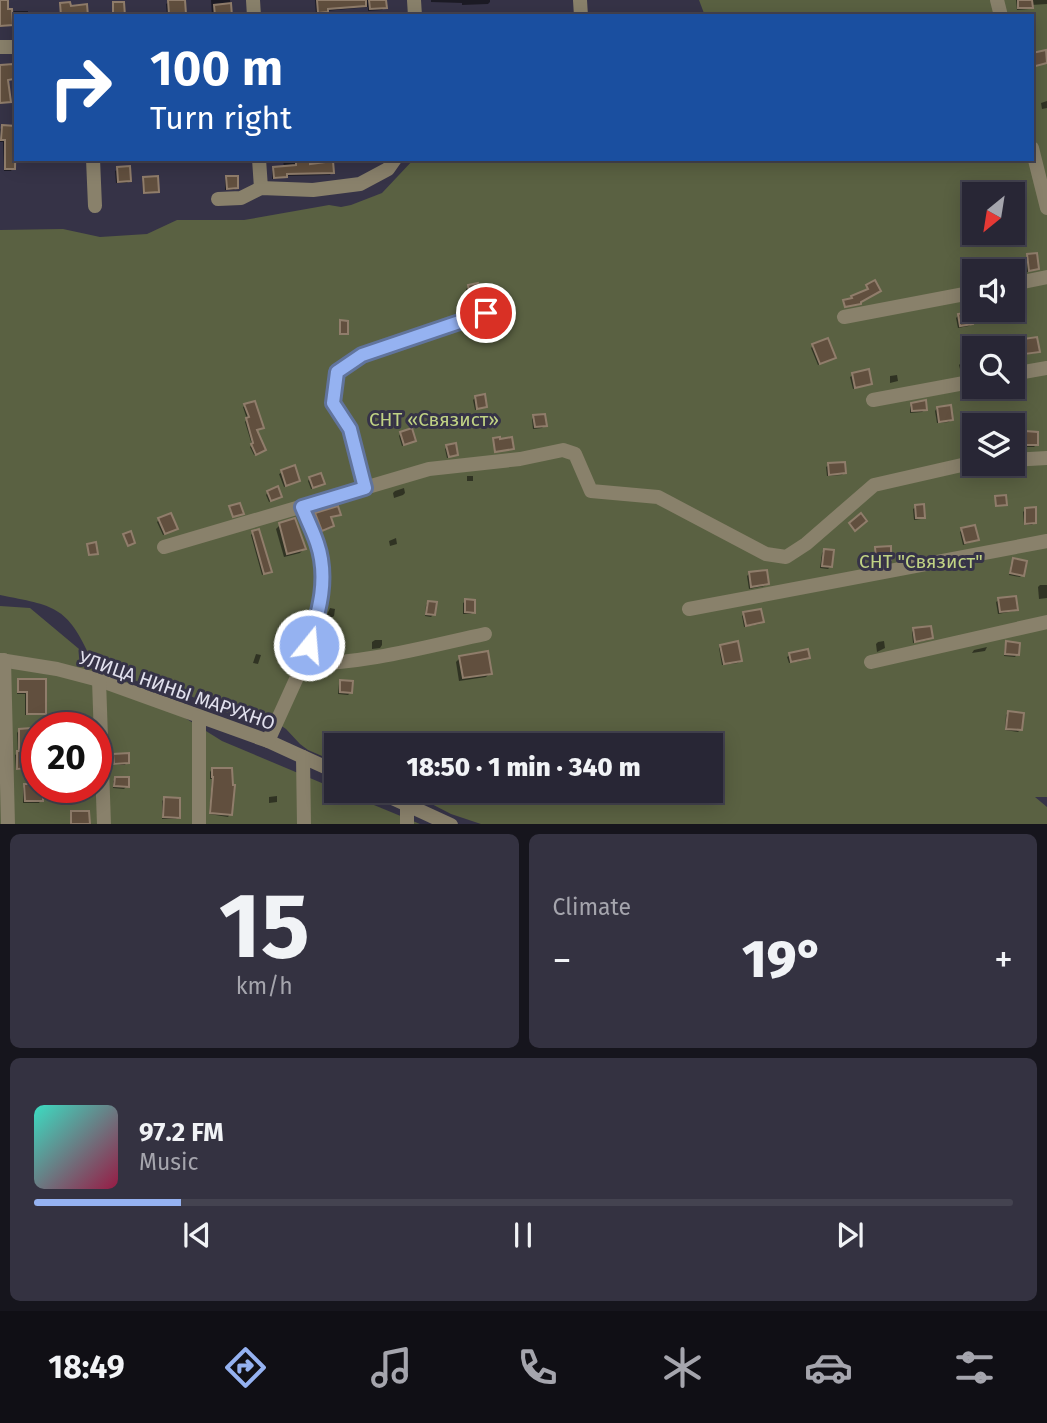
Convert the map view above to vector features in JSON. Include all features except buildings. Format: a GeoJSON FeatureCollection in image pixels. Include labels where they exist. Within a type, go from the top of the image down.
{"type":"FeatureCollection","features":[{"type":"Feature","properties":{"kind":"street"},"geometry":{"type":"LineString","coordinates":[[1034,156],[1047,208]]}},
{"type":"Feature","properties":{"kind":"street"},"geometry":{"type":"LineString","coordinates":[[93,161],[95,206]]}},
{"type":"Feature","properties":{"kind":"street"},"geometry":{"type":"LineString","coordinates":[[260,161],[261,188]]}},
{"type":"Feature","properties":{"kind":"street"},"geometry":{"type":"LineString","coordinates":[[218,199],[241,198],[261,188],[313,190],[359,184],[388,169],[394,161]]}},
{"type":"Feature","properties":{"kind":"street"},"geometry":{"type":"LineString","coordinates":[[1025,282],[1047,278]]}},
{"type":"Feature","properties":{"kind":"street"},"geometry":{"type":"LineString","coordinates":[[844,317],[962,294]]}},
{"type":"Feature","properties":{"kind":"street"},"geometry":{"type":"LineString","coordinates":[[365,488],[350,429],[333,403],[337,372],[362,355],[486,313]]}},
{"type":"Feature","properties":{"kind":"street"},"geometry":{"type":"LineString","coordinates":[[1025,372],[1047,368]]}},
{"type":"Feature","properties":{"kind":"street"},"geometry":{"type":"LineString","coordinates":[[873,400],[962,383]]}},
{"type":"Feature","properties":{"kind":"street"},"geometry":{"type":"LineString","coordinates":[[164,547],[429,469],[520,459],[563,450],[575,454],[590,491],[658,497],[766,554],[786,557],[806,544],[874,485],[962,465]]}},
{"type":"Feature","properties":{"kind":"street"},"geometry":{"type":"LineString","coordinates":[[1025,459],[1047,458]]}},
{"type":"Feature","properties":{"kind":"street"},"geometry":{"type":"LineString","coordinates":[[268,741],[303,664],[320,607],[323,578],[317,544],[302,507]]}},
{"type":"Feature","properties":{"kind":"street"},"geometry":{"type":"LineString","coordinates":[[690,609],[1047,541]]}},
{"type":"Feature","properties":{"kind":"street"},"geometry":{"type":"LineString","coordinates":[[871,662],[1047,622]]}},
{"type":"Feature","properties":{"kind":"street"},"geometry":{"type":"LineString","coordinates":[[303,664],[331,664],[386,656],[485,634]]}},
{"type":"Feature","properties":{"kind":"street"},"geometry":{"type":"LineString","coordinates":[[2,660],[8,824]]}},
{"type":"Feature","properties":{"kind":"street","name":"УЛИЦА НИНЫ МАРУХНО"},"geometry":{"type":"LineString","coordinates":[[2,660],[57,669],[99,680],[268,741],[324,767]]}},
{"type":"Feature","properties":{"kind":"street"},"geometry":{"type":"LineString","coordinates":[[99,680],[104,824]]}},
{"type":"Feature","properties":{"kind":"street"},"geometry":{"type":"LineString","coordinates":[[199,717],[199,824]]}},
{"type":"Feature","properties":{"kind":"street"},"geometry":{"type":"LineString","coordinates":[[303,757],[304,824]]}},
{"type":"Feature","properties":{"kind":"street"},"geometry":{"type":"LineString","coordinates":[[403,803],[451,824]]}},
{"type":"Feature","properties":{"kind":"street"},"geometry":{"type":"LineString","coordinates":[[407,805],[407,824]]}},
{"type":"Feature","properties":{"kind":"green space"},"geometry":{"type":"Polygon","coordinates":[[[699,0],[1047,0],[1047,797],[1035,797],[1047,807],[1047,824],[481,824],[429,803],[723,803],[723,733],[324,733],[324,757],[308,750],[286,729],[262,713],[250,716],[219,711],[191,696],[118,676],[222,741],[324,784],[324,803],[369,803],[420,824],[0,824],[0,606],[30,608],[91,659],[74,628],[57,611],[34,602],[0,595],[0,230],[63,229],[100,237],[147,234],[177,220],[244,220],[329,205],[351,205],[382,193],[412,161],[1034,161],[1034,14],[704,14],[699,0]]]}},
{"type":"Feature","properties":{"kind":"route"},"geometry":{"type":"LineString","coordinates":[[309,645],[320,607],[323,578],[317,544],[302,507],[365,488],[350,429],[333,403],[337,372],[362,355],[486,313]]}},
{"type":"Feature","properties":{"kind":"park label","name":"СНТ «Связист»"},"geometry":{"type":"Point","coordinates":[434,419]}},
{"type":"Feature","properties":{"kind":"park label","name":"СНТ \"Связист\""},"geometry":{"type":"Point","coordinates":[921,561]}}]}
